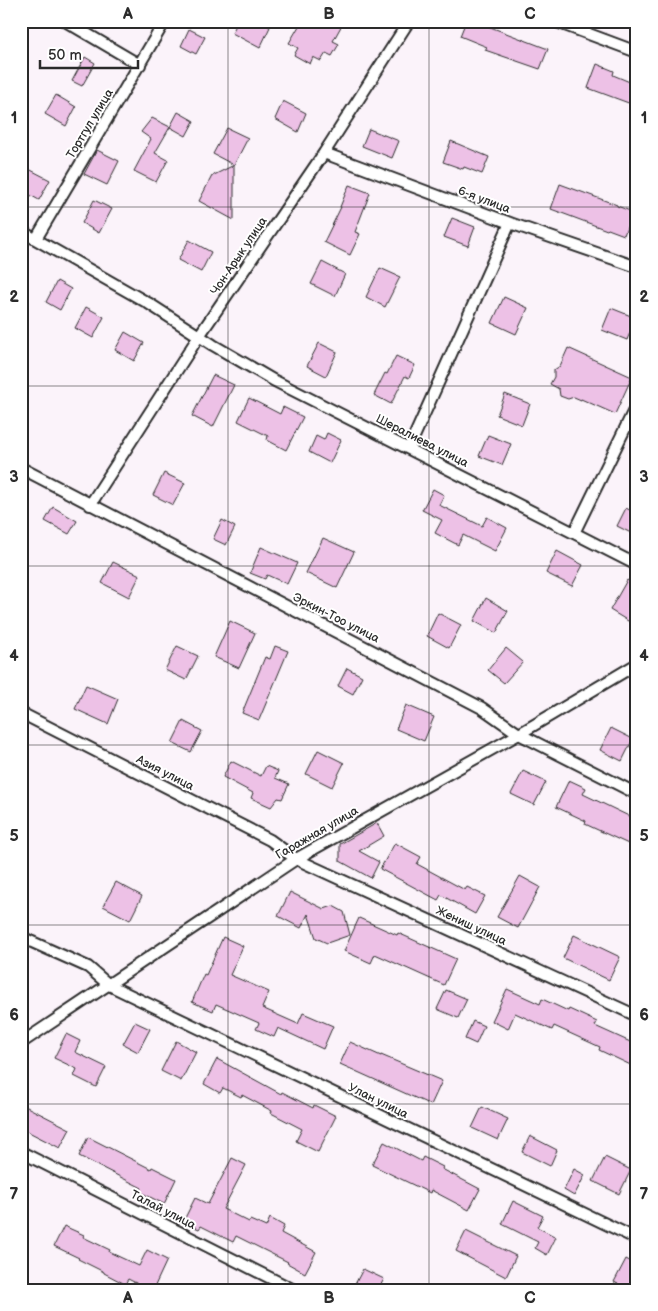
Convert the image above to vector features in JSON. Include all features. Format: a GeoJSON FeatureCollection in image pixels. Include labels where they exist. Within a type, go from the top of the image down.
{"type":"FeatureCollection","features":[{"type":"Feature","properties":{"kind":"street"},"geometry":{"type":"LineString","coordinates":[[65,21],[140,65]]}},
{"type":"Feature","properties":{"kind":"street","name":"Тортгул улица"},"geometry":{"type":"LineString","coordinates":[[36,239],[165,21]]}},
{"type":"Feature","properties":{"kind":"street","name":"Чон-Арык улица"},"geometry":{"type":"LineString","coordinates":[[90,505],[199,336],[324,153],[409,21]]}},
{"type":"Feature","properties":{"kind":"street"},"geometry":{"type":"LineString","coordinates":[[554,21],[637,52]]}},
{"type":"Feature","properties":{"kind":"street","name":"6-я улица"},"geometry":{"type":"LineString","coordinates":[[324,153],[510,223],[637,267]]}},
{"type":"Feature","properties":{"kind":"street"},"geometry":{"type":"LineString","coordinates":[[410,448],[510,223]]}},
{"type":"Feature","properties":{"kind":"street","name":"Шералиева улица"},"geometry":{"type":"LineString","coordinates":[[21,230],[148,303],[242,363],[273,380],[637,565]]}},
{"type":"Feature","properties":{"kind":"street"},"geometry":{"type":"LineString","coordinates":[[574,533],[637,404]]}},
{"type":"Feature","properties":{"kind":"street","name":"Эркин-Тоо улица"},"geometry":{"type":"LineString","coordinates":[[21,468],[482,708],[519,734],[637,794]]}},
{"type":"Feature","properties":{"kind":"street","name":"Гаражная улица"},"geometry":{"type":"LineString","coordinates":[[21,1043],[296,859],[519,734],[637,664]]}},
{"type":"Feature","properties":{"kind":"street","name":"Азия улица"},"geometry":{"type":"LineString","coordinates":[[21,713],[270,840],[296,859]]}},
{"type":"Feature","properties":{"kind":"street","name":"Жениш улица"},"geometry":{"type":"LineString","coordinates":[[296,859],[637,1016]]}},
{"type":"Feature","properties":{"kind":"street","name":"Улан улица"},"geometry":{"type":"LineString","coordinates":[[21,937],[88,967],[109,985],[637,1239]]}},
{"type":"Feature","properties":{"kind":"street","name":"Талай улица"},"geometry":{"type":"LineString","coordinates":[[21,1152],[294,1290]]}},
{"type":"Feature","properties":{"kind":"building"},"geometry":{"type":"Polygon","coordinates":[[[238,21],[259,21],[270,27],[260,48],[232,33],[238,21]]]}},
{"type":"Feature","properties":{"kind":"building"},"geometry":{"type":"Polygon","coordinates":[[[302,21],[344,21],[333,41],[339,44],[332,56],[326,53],[321,61],[313,57],[310,64],[294,55],[298,48],[289,43],[302,21]]]}},
{"type":"Feature","properties":{"kind":"building"},"geometry":{"type":"Polygon","coordinates":[[[466,21],[487,21],[485,25],[548,49],[540,69],[485,50],[487,47],[460,36],[466,21]]]}},
{"type":"Feature","properties":{"kind":"building"},"geometry":{"type":"Polygon","coordinates":[[[189,29],[205,37],[196,54],[181,46],[189,29]]]}},
{"type":"Feature","properties":{"kind":"building"},"geometry":{"type":"Polygon","coordinates":[[[85,57],[95,63],[82,86],[72,81],[85,57]]]}},
{"type":"Feature","properties":{"kind":"building"},"geometry":{"type":"Polygon","coordinates":[[[597,64],[614,71],[613,75],[637,85],[637,98],[634,105],[588,88],[597,64]]]}},
{"type":"Feature","properties":{"kind":"building"},"geometry":{"type":"Polygon","coordinates":[[[56,95],[76,107],[66,126],[45,114],[56,95]]]}},
{"type":"Feature","properties":{"kind":"building"},"geometry":{"type":"Polygon","coordinates":[[[283,101],[306,113],[298,132],[275,119],[283,101]]]}},
{"type":"Feature","properties":{"kind":"building"},"geometry":{"type":"Polygon","coordinates":[[[178,112],[194,121],[186,136],[170,127],[178,112]]]}},
{"type":"Feature","properties":{"kind":"building"},"geometry":{"type":"Polygon","coordinates":[[[152,118],[170,127],[155,153],[168,160],[156,182],[134,171],[151,139],[141,132],[152,118]]]}},
{"type":"Feature","properties":{"kind":"building"},"geometry":{"type":"Polygon","coordinates":[[[227,128],[248,138],[234,165],[213,154],[227,128]]]}},
{"type":"Feature","properties":{"kind":"building"},"geometry":{"type":"Polygon","coordinates":[[[369,129],[399,141],[392,158],[362,146],[369,129]]]}},
{"type":"Feature","properties":{"kind":"building"},"geometry":{"type":"Polygon","coordinates":[[[451,141],[489,157],[482,174],[443,162],[451,141]]]}},
{"type":"Feature","properties":{"kind":"building"},"geometry":{"type":"Polygon","coordinates":[[[97,150],[119,161],[107,185],[84,174],[97,150]]]}},
{"type":"Feature","properties":{"kind":"building"},"geometry":{"type":"Polygon","coordinates":[[[21,165],[50,180],[39,200],[21,190],[21,165]]]}},
{"type":"Feature","properties":{"kind":"building"},"geometry":{"type":"Polygon","coordinates":[[[234,165],[234,220],[199,201],[212,176],[234,165]]]}},
{"type":"Feature","properties":{"kind":"building"},"geometry":{"type":"Polygon","coordinates":[[[560,184],[633,212],[624,235],[551,209],[560,184]]]}},
{"type":"Feature","properties":{"kind":"building"},"geometry":{"type":"Polygon","coordinates":[[[349,185],[370,193],[355,232],[360,234],[350,255],[324,242],[341,207],[349,185]]]}},
{"type":"Feature","properties":{"kind":"building"},"geometry":{"type":"Polygon","coordinates":[[[94,200],[112,209],[99,233],[82,223],[94,200]]]}},
{"type":"Feature","properties":{"kind":"building"},"geometry":{"type":"Polygon","coordinates":[[[452,218],[475,227],[468,246],[444,237],[452,218]]]}},
{"type":"Feature","properties":{"kind":"building"},"geometry":{"type":"Polygon","coordinates":[[[189,240],[211,252],[201,272],[178,260],[189,240]]]}},
{"type":"Feature","properties":{"kind":"building"},"geometry":{"type":"Polygon","coordinates":[[[322,262],[345,274],[335,296],[311,284],[322,262]]]}},
{"type":"Feature","properties":{"kind":"building"},"geometry":{"type":"Polygon","coordinates":[[[380,268],[400,277],[385,307],[366,297],[380,268]]]}},
{"type":"Feature","properties":{"kind":"building"},"geometry":{"type":"Polygon","coordinates":[[[57,281],[71,289],[60,310],[46,302],[57,281]]]}},
{"type":"Feature","properties":{"kind":"building"},"geometry":{"type":"Polygon","coordinates":[[[504,297],[528,308],[516,334],[492,323],[504,297]]]}},
{"type":"Feature","properties":{"kind":"building"},"geometry":{"type":"Polygon","coordinates":[[[86,307],[104,317],[93,338],[75,328],[86,307]]]}},
{"type":"Feature","properties":{"kind":"building"},"geometry":{"type":"Polygon","coordinates":[[[611,308],[636,318],[627,340],[602,330],[611,308]]]}},
{"type":"Feature","properties":{"kind":"building"},"geometry":{"type":"Polygon","coordinates":[[[125,332],[144,343],[134,361],[115,350],[125,332]]]}},
{"type":"Feature","properties":{"kind":"building"},"geometry":{"type":"Polygon","coordinates":[[[319,343],[337,352],[326,376],[307,366],[319,343]]]}},
{"type":"Feature","properties":{"kind":"building"},"geometry":{"type":"Polygon","coordinates":[[[568,348],[632,377],[615,414],[581,399],[574,397],[568,399],[560,396],[559,389],[550,384],[554,377],[554,370],[560,366],[568,348]]]}},
{"type":"Feature","properties":{"kind":"building"},"geometry":{"type":"Polygon","coordinates":[[[396,356],[415,365],[409,378],[405,376],[391,404],[374,395],[396,356]]]}},
{"type":"Feature","properties":{"kind":"building"},"geometry":{"type":"Polygon","coordinates":[[[213,375],[234,385],[213,427],[192,416],[213,375]]]}},
{"type":"Feature","properties":{"kind":"building"},"geometry":{"type":"Polygon","coordinates":[[[505,394],[530,404],[522,425],[497,415],[505,394]]]}},
{"type":"Feature","properties":{"kind":"building"},"geometry":{"type":"Polygon","coordinates":[[[249,398],[280,414],[283,407],[303,417],[286,450],[267,440],[268,436],[238,421],[249,398]]]}},
{"type":"Feature","properties":{"kind":"building"},"geometry":{"type":"Polygon","coordinates":[[[327,433],[341,440],[330,463],[309,452],[316,436],[324,440],[327,433]]]}},
{"type":"Feature","properties":{"kind":"building"},"geometry":{"type":"Polygon","coordinates":[[[488,435],[511,444],[502,465],[479,456],[488,435]]]}},
{"type":"Feature","properties":{"kind":"building"},"geometry":{"type":"Polygon","coordinates":[[[164,473],[185,483],[173,505],[153,495],[164,473]]]}},
{"type":"Feature","properties":{"kind":"building"},"geometry":{"type":"Polygon","coordinates":[[[433,489],[444,495],[439,505],[482,526],[487,517],[507,528],[495,551],[463,535],[458,545],[435,533],[442,520],[422,510],[433,489]]]}},
{"type":"Feature","properties":{"kind":"building"},"geometry":{"type":"Polygon","coordinates":[[[53,507],[77,521],[69,534],[45,521],[53,507]]]}},
{"type":"Feature","properties":{"kind":"building"},"geometry":{"type":"Polygon","coordinates":[[[626,508],[637,514],[637,536],[617,526],[626,508]]]}},
{"type":"Feature","properties":{"kind":"building"},"geometry":{"type":"Polygon","coordinates":[[[222,520],[235,527],[226,545],[213,539],[222,520]]]}},
{"type":"Feature","properties":{"kind":"building"},"geometry":{"type":"Polygon","coordinates":[[[323,538],[354,552],[337,588],[306,573],[323,538]]]}},
{"type":"Feature","properties":{"kind":"building"},"geometry":{"type":"Polygon","coordinates":[[[261,547],[297,563],[287,584],[267,575],[265,579],[250,573],[261,547]]]}},
{"type":"Feature","properties":{"kind":"building"},"geometry":{"type":"Polygon","coordinates":[[[557,551],[583,565],[572,586],[546,573],[557,551]]]}},
{"type":"Feature","properties":{"kind":"building"},"geometry":{"type":"Polygon","coordinates":[[[113,562],[140,575],[129,597],[102,583],[113,562]]]}},
{"type":"Feature","properties":{"kind":"building"},"geometry":{"type":"Polygon","coordinates":[[[627,580],[637,585],[637,618],[633,624],[610,610],[627,580]]]}},
{"type":"Feature","properties":{"kind":"building"},"geometry":{"type":"Polygon","coordinates":[[[486,598],[508,611],[496,633],[474,621],[486,598]]]}},
{"type":"Feature","properties":{"kind":"building"},"geometry":{"type":"Polygon","coordinates":[[[438,613],[461,625],[449,648],[427,636],[438,613]]]}},
{"type":"Feature","properties":{"kind":"building"},"geometry":{"type":"Polygon","coordinates":[[[230,621],[255,633],[239,668],[214,657],[230,621]]]}},
{"type":"Feature","properties":{"kind":"building"},"geometry":{"type":"Polygon","coordinates":[[[177,646],[198,656],[186,680],[165,670],[177,646]]]}},
{"type":"Feature","properties":{"kind":"building"},"geometry":{"type":"Polygon","coordinates":[[[275,646],[288,651],[259,720],[242,713],[265,657],[270,659],[275,646]]]}},
{"type":"Feature","properties":{"kind":"building"},"geometry":{"type":"Polygon","coordinates":[[[506,648],[523,662],[504,683],[488,670],[506,648]]]}},
{"type":"Feature","properties":{"kind":"building"},"geometry":{"type":"Polygon","coordinates":[[[347,668],[362,676],[353,694],[338,686],[347,668]]]}},
{"type":"Feature","properties":{"kind":"building"},"geometry":{"type":"Polygon","coordinates":[[[86,685],[118,699],[108,724],[75,709],[86,685]]]}},
{"type":"Feature","properties":{"kind":"building"},"geometry":{"type":"Polygon","coordinates":[[[406,705],[434,717],[424,741],[396,729],[406,705]]]}},
{"type":"Feature","properties":{"kind":"building"},"geometry":{"type":"Polygon","coordinates":[[[183,721],[202,731],[191,752],[172,743],[183,721]]]}},
{"type":"Feature","properties":{"kind":"building"},"geometry":{"type":"Polygon","coordinates":[[[611,728],[633,739],[622,761],[600,750],[611,728]]]}},
{"type":"Feature","properties":{"kind":"building"},"geometry":{"type":"Polygon","coordinates":[[[318,750],[344,763],[332,787],[306,774],[318,750]]]}},
{"type":"Feature","properties":{"kind":"building"},"geometry":{"type":"Polygon","coordinates":[[[231,761],[261,776],[266,766],[278,771],[275,778],[289,784],[282,799],[278,798],[271,807],[251,798],[253,793],[223,777],[231,761]]]}},
{"type":"Feature","properties":{"kind":"building"},"geometry":{"type":"Polygon","coordinates":[[[523,771],[546,782],[534,805],[511,794],[523,771]]]}},
{"type":"Feature","properties":{"kind":"building"},"geometry":{"type":"Polygon","coordinates":[[[569,780],[586,788],[583,794],[637,820],[637,848],[585,824],[586,821],[556,807],[569,780]]]}},
{"type":"Feature","properties":{"kind":"building"},"geometry":{"type":"Polygon","coordinates":[[[377,823],[384,836],[359,851],[379,862],[371,878],[340,861],[340,844],[377,823]]]}},
{"type":"Feature","properties":{"kind":"building"},"geometry":{"type":"Polygon","coordinates":[[[395,843],[421,857],[417,864],[465,890],[467,887],[485,896],[475,914],[441,895],[438,900],[380,869],[395,843]]]}},
{"type":"Feature","properties":{"kind":"building"},"geometry":{"type":"Polygon","coordinates":[[[520,876],[540,887],[518,928],[497,917],[520,876]]]}},
{"type":"Feature","properties":{"kind":"building"},"geometry":{"type":"Polygon","coordinates":[[[116,882],[142,896],[130,920],[103,906],[116,882]]]}},
{"type":"Feature","properties":{"kind":"building"},"geometry":{"type":"Polygon","coordinates":[[[290,892],[324,909],[333,906],[344,912],[350,935],[327,943],[316,938],[308,914],[301,928],[278,916],[290,892]]]}},
{"type":"Feature","properties":{"kind":"building"},"geometry":{"type":"Polygon","coordinates":[[[359,918],[456,959],[444,985],[375,954],[371,963],[344,951],[359,918]]]}},
{"type":"Feature","properties":{"kind":"building"},"geometry":{"type":"Polygon","coordinates":[[[574,935],[620,957],[609,980],[563,958],[574,935]]]}},
{"type":"Feature","properties":{"kind":"building"},"geometry":{"type":"Polygon","coordinates":[[[223,937],[243,946],[230,975],[269,992],[262,1008],[298,1024],[303,1013],[333,1026],[323,1049],[278,1028],[274,1037],[256,1029],[259,1023],[216,1004],[213,1011],[192,1002],[223,937]]]}},
{"type":"Feature","properties":{"kind":"building"},"geometry":{"type":"Polygon","coordinates":[[[507,989],[540,1004],[542,999],[568,1011],[569,1009],[597,1022],[595,1026],[637,1045],[637,1068],[599,1050],[600,1047],[554,1026],[552,1030],[515,1013],[508,1029],[492,1021],[507,989]]]}},
{"type":"Feature","properties":{"kind":"building"},"geometry":{"type":"Polygon","coordinates":[[[446,990],[467,999],[458,1018],[437,1009],[446,990]]]}},
{"type":"Feature","properties":{"kind":"building"},"geometry":{"type":"Polygon","coordinates":[[[473,1021],[484,1026],[476,1044],[465,1039],[473,1021]]]}},
{"type":"Feature","properties":{"kind":"building"},"geometry":{"type":"Polygon","coordinates":[[[135,1022],[150,1029],[138,1052],[123,1044],[135,1022]]]}},
{"type":"Feature","properties":{"kind":"building"},"geometry":{"type":"Polygon","coordinates":[[[66,1034],[80,1041],[75,1052],[106,1067],[96,1087],[74,1076],[77,1069],[54,1058],[66,1034]]]}},
{"type":"Feature","properties":{"kind":"building"},"geometry":{"type":"Polygon","coordinates":[[[176,1041],[196,1052],[181,1081],[161,1071],[176,1041]]]}},
{"type":"Feature","properties":{"kind":"building"},"geometry":{"type":"Polygon","coordinates":[[[350,1042],[442,1081],[431,1105],[340,1064],[350,1042]]]}},
{"type":"Feature","properties":{"kind":"building"},"geometry":{"type":"Polygon","coordinates":[[[217,1059],[281,1094],[282,1092],[313,1108],[314,1105],[336,1116],[318,1152],[296,1141],[302,1129],[271,1113],[272,1111],[242,1095],[241,1097],[223,1088],[220,1093],[204,1084],[217,1059]]]}},
{"type":"Feature","properties":{"kind":"building"},"geometry":{"type":"Polygon","coordinates":[[[21,1104],[70,1129],[60,1148],[21,1128],[21,1104]]]}},
{"type":"Feature","properties":{"kind":"building"},"geometry":{"type":"Polygon","coordinates":[[[482,1107],[508,1119],[498,1140],[472,1128],[482,1107]]]}},
{"type":"Feature","properties":{"kind":"building"},"geometry":{"type":"Polygon","coordinates":[[[530,1136],[557,1150],[550,1166],[522,1152],[530,1136]]]}},
{"type":"Feature","properties":{"kind":"building"},"geometry":{"type":"Polygon","coordinates":[[[88,1137],[151,1169],[152,1167],[176,1179],[164,1204],[140,1192],[142,1188],[79,1156],[88,1137]]]}},
{"type":"Feature","properties":{"kind":"building"},"geometry":{"type":"Polygon","coordinates":[[[384,1142],[421,1161],[423,1157],[480,1189],[469,1210],[431,1190],[430,1193],[372,1165],[384,1142]]]}},
{"type":"Feature","properties":{"kind":"building"},"geometry":{"type":"Polygon","coordinates":[[[605,1157],[631,1170],[619,1194],[593,1181],[605,1157]]]}},
{"type":"Feature","properties":{"kind":"building"},"geometry":{"type":"Polygon","coordinates":[[[232,1158],[246,1165],[223,1209],[249,1222],[250,1220],[266,1227],[270,1218],[284,1226],[281,1233],[316,1252],[305,1273],[288,1262],[236,1236],[233,1242],[201,1226],[199,1229],[183,1222],[195,1198],[208,1204],[232,1158]]]}},
{"type":"Feature","properties":{"kind":"building"},"geometry":{"type":"Polygon","coordinates":[[[574,1169],[585,1175],[574,1196],[564,1190],[574,1169]]]}},
{"type":"Feature","properties":{"kind":"building"},"geometry":{"type":"Polygon","coordinates":[[[513,1201],[543,1216],[537,1227],[556,1237],[547,1255],[535,1248],[538,1242],[502,1224],[513,1201]]]}},
{"type":"Feature","properties":{"kind":"building"},"geometry":{"type":"Polygon","coordinates":[[[64,1226],[110,1250],[109,1252],[139,1266],[147,1250],[167,1260],[153,1290],[128,1279],[125,1284],[54,1246],[64,1226]]]}},
{"type":"Feature","properties":{"kind":"building"},"geometry":{"type":"Polygon","coordinates":[[[466,1231],[516,1256],[506,1277],[456,1251],[466,1231]]]}},
{"type":"Feature","properties":{"kind":"building"},"geometry":{"type":"Polygon","coordinates":[[[626,1259],[637,1265],[637,1290],[630,1290],[614,1282],[626,1259]]]}},
{"type":"Feature","properties":{"kind":"building"},"geometry":{"type":"Polygon","coordinates":[[[363,1269],[384,1279],[378,1290],[352,1290],[363,1269]]]}}]}
